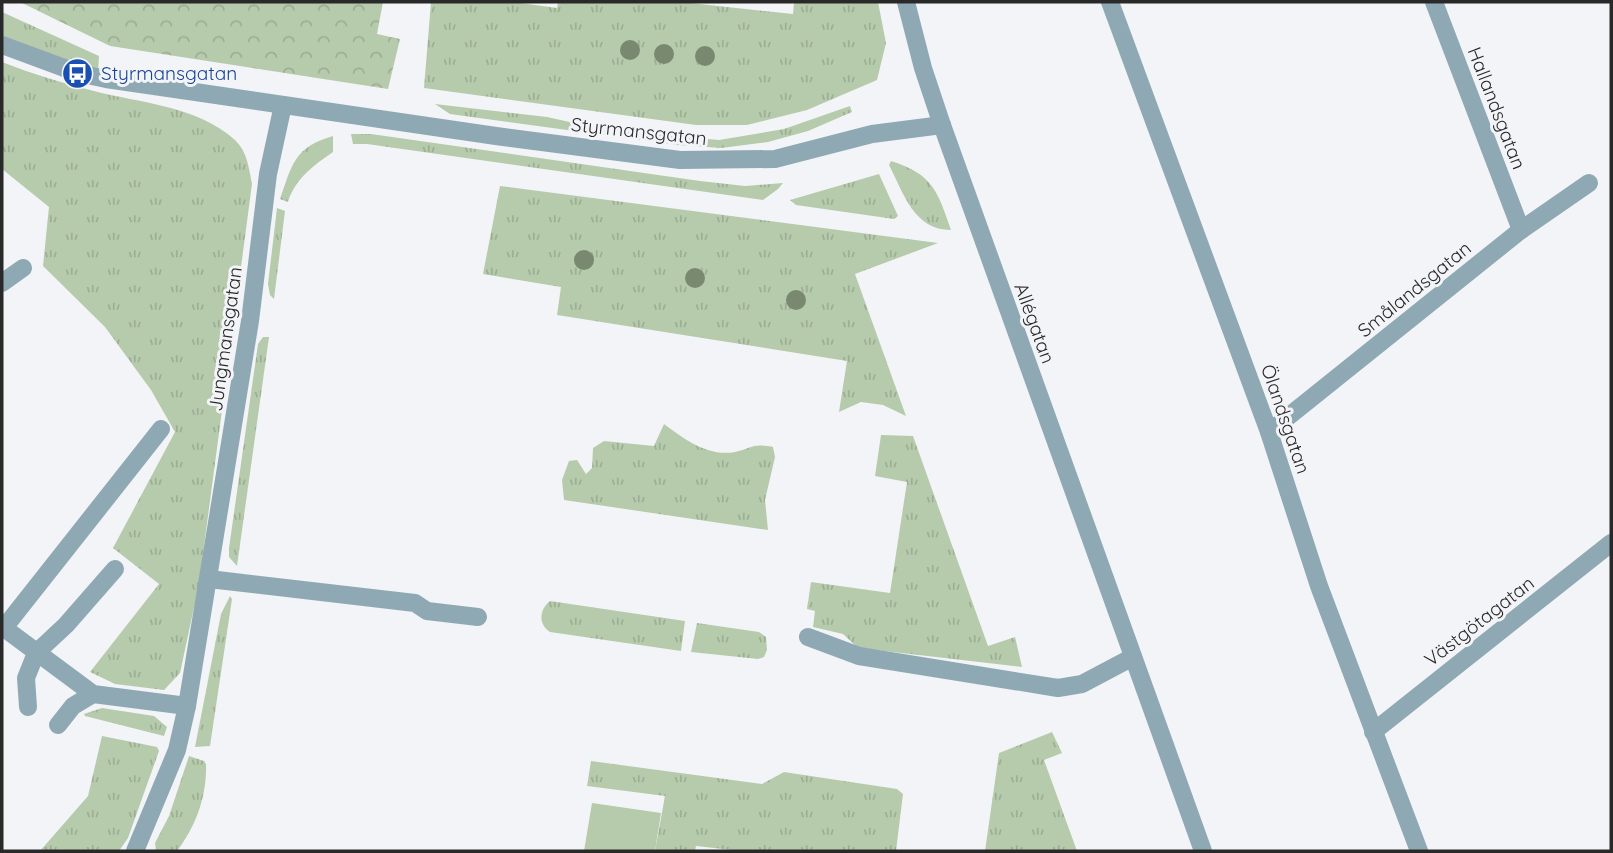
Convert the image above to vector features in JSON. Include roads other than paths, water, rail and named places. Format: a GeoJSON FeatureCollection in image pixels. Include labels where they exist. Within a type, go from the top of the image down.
{"type":"FeatureCollection","features":[{"type":"Feature","properties":{"kind":"street","name":"Allégatan"},"geometry":{"type":"LineString","coordinates":[[906,2],[942,125],[1009,317],[1060,447],[1203,851]]}},
{"type":"Feature","properties":{"kind":"street","name":"Ölandsgatan"},"geometry":{"type":"LineString","coordinates":[[1110,2],[1269,432],[1319,586],[1419,851]]}},
{"type":"Feature","properties":{"kind":"street","name":"Hallandsgatan"},"geometry":{"type":"LineString","coordinates":[[1434,2],[1521,230]]}},
{"type":"Feature","properties":{"kind":"street","name":"Styrmansgatan"},"geometry":{"type":"LineString","coordinates":[[2,45],[88,75],[680,160],[775,159],[872,134],[942,125]]}},
{"type":"Feature","properties":{"kind":"street","name":"Jungmansgatan"},"geometry":{"type":"LineString","coordinates":[[135,851],[177,750],[187,706],[250,321],[268,174],[283,105]]}},
{"type":"Feature","properties":{"kind":"street","name":"Smålandsgatan"},"geometry":{"type":"LineString","coordinates":[[1269,432],[1521,230],[1589,183]]}},
{"type":"Feature","properties":{"kind":"street"},"geometry":{"type":"LineString","coordinates":[[2,283],[23,268]]}},
{"type":"Feature","properties":{"kind":"street"},"geometry":{"type":"LineString","coordinates":[[161,429],[3,629],[93,694],[187,706]]}},
{"type":"Feature","properties":{"kind":"street","name":"Västgötagatan"},"geometry":{"type":"LineString","coordinates":[[1373,732],[1611,543]]}},
{"type":"Feature","properties":{"kind":"street"},"geometry":{"type":"LineString","coordinates":[[27,707],[26,678],[36,653],[66,625],[115,569]]}},
{"type":"Feature","properties":{"kind":"street"},"geometry":{"type":"LineString","coordinates":[[209,579],[415,603],[427,611],[478,617]]}},
{"type":"Feature","properties":{"kind":"street"},"geometry":{"type":"LineString","coordinates":[[808,637],[859,656],[1058,688],[1082,684],[1133,657]]}},
{"type":"Feature","properties":{"kind":"street"},"geometry":{"type":"LineString","coordinates":[[58,725],[73,706],[93,694]]}},
{"type":"Feature","properties":{"kind":"place","name":"Styrmansgatan"},"geometry":{"type":"Point","coordinates":[78,73]}}]}
